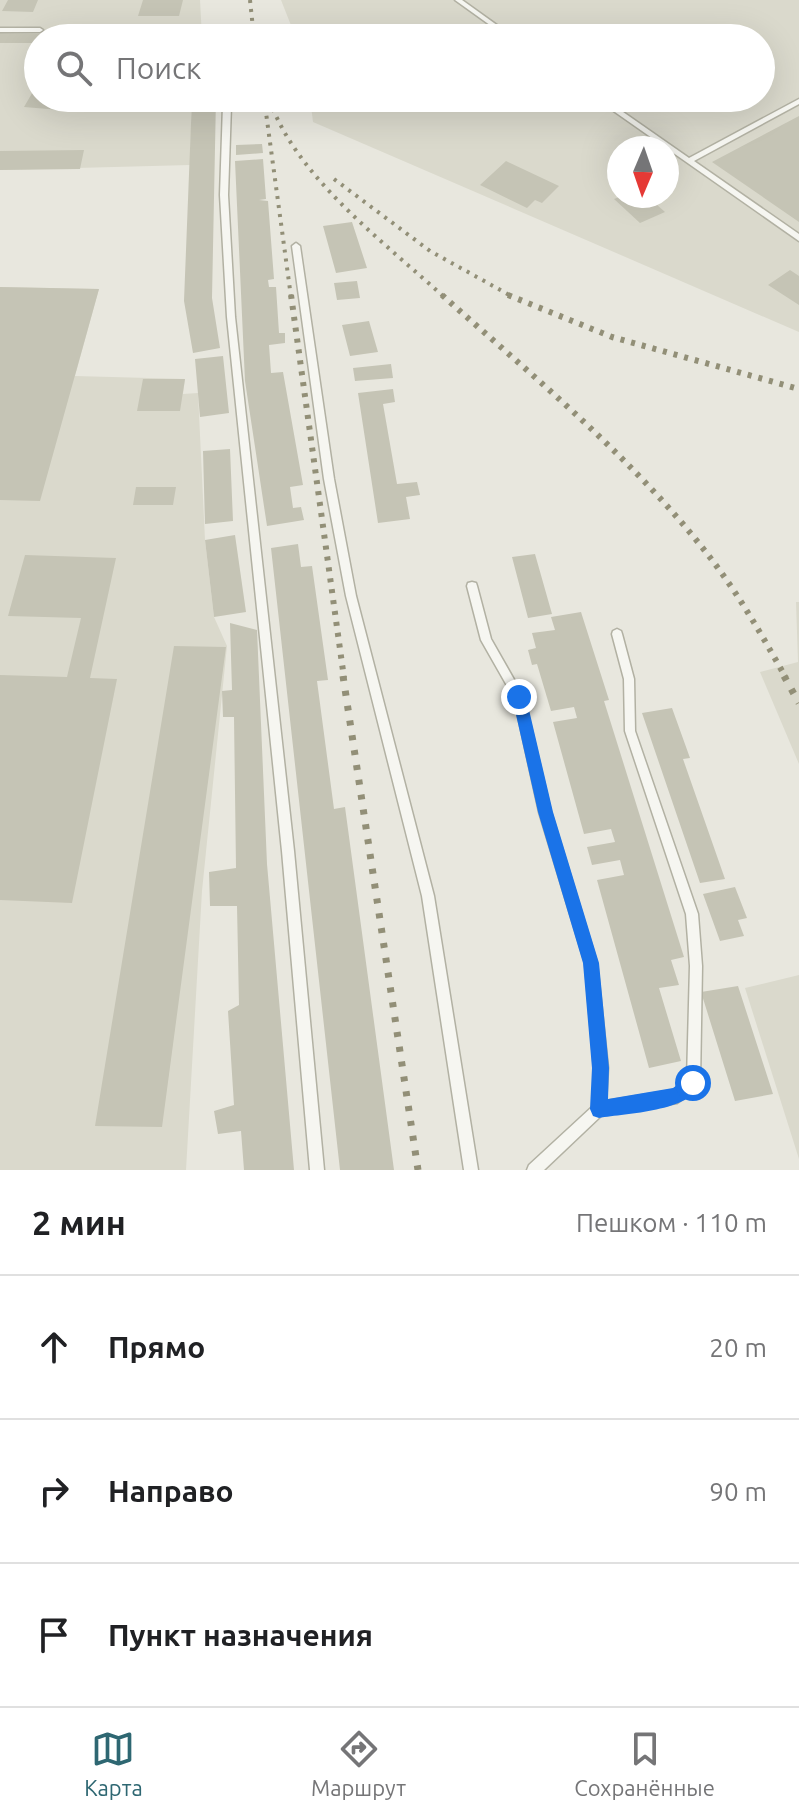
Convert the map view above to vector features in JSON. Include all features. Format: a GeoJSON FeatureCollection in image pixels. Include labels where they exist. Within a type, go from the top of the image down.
{"type":"FeatureCollection","features":[{"type":"Feature","properties":{"kind":"lane"},"geometry":{"type":"LineString","coordinates":[[458,0],[492,24]]}},
{"type":"Feature","properties":{"kind":"lane"},"geometry":{"type":"LineString","coordinates":[[0,30],[24,30]]}},
{"type":"Feature","properties":{"kind":"lane"},"geometry":{"type":"LineString","coordinates":[[688,161],[799,101]]}},
{"type":"Feature","properties":{"kind":"lane"},"geometry":{"type":"LineString","coordinates":[[227,112],[224,195],[231,317],[286,835],[317,1170]]}},
{"type":"Feature","properties":{"kind":"lane"},"geometry":{"type":"LineString","coordinates":[[618,112],[799,238]]}},
{"type":"Feature","properties":{"kind":"lane"},"geometry":{"type":"LineString","coordinates":[[296,246],[329,479],[351,596],[428,896],[471,1170]]}},
{"type":"Feature","properties":{"kind":"lane"},"geometry":{"type":"LineString","coordinates":[[472,586],[486,640],[519,697],[545,812],[591,963],[601,1068],[599,1109]]}},
{"type":"Feature","properties":{"kind":"lane"},"geometry":{"type":"LineString","coordinates":[[534,1170],[599,1109],[677,1096],[693,1083],[696,966],[692,914],[630,731],[629,679],[617,634]]}},
{"type":"Feature","properties":{"kind":"shaded area"},"geometry":{"type":"Polygon","coordinates":[[[0,0],[200,0],[201,24],[24,24],[24,112],[192,112],[190,165],[0,170],[0,0]]]}},
{"type":"Feature","properties":{"kind":"shaded area"},"geometry":{"type":"Polygon","coordinates":[[[281,0],[799,0],[799,332],[313,122],[312,112],[775,112],[775,24],[290,24],[281,0]]]}},
{"type":"Feature","properties":{"kind":"shaded area"},"geometry":{"type":"Polygon","coordinates":[[[0,287],[99,289],[75,376],[185,379],[183,394],[198,393],[205,540],[214,617],[227,646],[202,891],[186,1170],[0,1170],[0,287]]]}},
{"type":"Feature","properties":{"kind":"shaded area"},"geometry":{"type":"Polygon","coordinates":[[[796,602],[799,602],[799,764],[760,672],[798,662],[796,602]]]}},
{"type":"Feature","properties":{"kind":"shaded area"},"geometry":{"type":"Polygon","coordinates":[[[799,975],[799,1159],[745,988],[799,975]]]}},
{"type":"Feature","properties":{"kind":"building"},"geometry":{"type":"Polygon","coordinates":[[[8,0],[38,0],[33,12],[2,11],[8,0]]]}},
{"type":"Feature","properties":{"kind":"building"},"geometry":{"type":"Polygon","coordinates":[[[143,0],[183,0],[179,16],[138,16],[143,0]]]}},
{"type":"Feature","properties":{"kind":"building"},"geometry":{"type":"Polygon","coordinates":[[[0,33],[24,34],[24,43],[0,43],[0,33]]]}},
{"type":"Feature","properties":{"kind":"building"},"geometry":{"type":"Polygon","coordinates":[[[191,112],[216,112],[212,298],[220,348],[193,353],[184,301],[191,112]]]}},
{"type":"Feature","properties":{"kind":"building"},"geometry":{"type":"Polygon","coordinates":[[[799,116],[799,222],[712,162],[799,116]]]}},
{"type":"Feature","properties":{"kind":"building"},"geometry":{"type":"Polygon","coordinates":[[[262,144],[263,153],[236,155],[236,145],[262,144]]]}},
{"type":"Feature","properties":{"kind":"building"},"geometry":{"type":"Polygon","coordinates":[[[84,150],[80,169],[0,170],[0,151],[84,150]]]}},
{"type":"Feature","properties":{"kind":"building"},"geometry":{"type":"Polygon","coordinates":[[[263,159],[266,199],[259,200],[268,201],[274,279],[268,280],[269,287],[276,287],[279,333],[285,333],[285,343],[269,345],[271,373],[283,372],[303,485],[290,487],[293,508],[301,507],[304,520],[267,526],[245,381],[235,161],[263,159]]]}},
{"type":"Feature","properties":{"kind":"building"},"geometry":{"type":"Polygon","coordinates":[[[506,161],[559,186],[542,203],[535,200],[527,208],[480,185],[506,161]]]}},
{"type":"Feature","properties":{"kind":"building"},"geometry":{"type":"Polygon","coordinates":[[[624,208],[660,208],[665,212],[640,223],[624,208]]]}},
{"type":"Feature","properties":{"kind":"building"},"geometry":{"type":"Polygon","coordinates":[[[352,222],[367,268],[336,273],[323,226],[352,222]]]}},
{"type":"Feature","properties":{"kind":"building"},"geometry":{"type":"Polygon","coordinates":[[[790,270],[799,276],[799,305],[768,285],[790,270]]]}},
{"type":"Feature","properties":{"kind":"building"},"geometry":{"type":"Polygon","coordinates":[[[357,281],[360,298],[337,300],[334,283],[357,281]]]}},
{"type":"Feature","properties":{"kind":"building"},"geometry":{"type":"Polygon","coordinates":[[[0,287],[99,289],[40,501],[0,500],[0,287]]]}},
{"type":"Feature","properties":{"kind":"building"},"geometry":{"type":"Polygon","coordinates":[[[369,321],[378,352],[350,356],[342,325],[369,321]]]}},
{"type":"Feature","properties":{"kind":"building"},"geometry":{"type":"Polygon","coordinates":[[[223,356],[229,413],[200,417],[195,359],[223,356]]]}},
{"type":"Feature","properties":{"kind":"building"},"geometry":{"type":"Polygon","coordinates":[[[391,364],[393,378],[355,381],[353,368],[391,364]]]}},
{"type":"Feature","properties":{"kind":"building"},"geometry":{"type":"Polygon","coordinates":[[[143,379],[185,379],[180,411],[137,411],[143,379]]]}},
{"type":"Feature","properties":{"kind":"building"},"geometry":{"type":"Polygon","coordinates":[[[393,389],[395,402],[383,404],[397,484],[417,482],[420,495],[406,497],[410,519],[378,523],[358,393],[393,389]]]}},
{"type":"Feature","properties":{"kind":"building"},"geometry":{"type":"Polygon","coordinates":[[[230,449],[233,521],[205,524],[203,451],[230,449]]]}},
{"type":"Feature","properties":{"kind":"building"},"geometry":{"type":"Polygon","coordinates":[[[136,487],[176,487],[173,505],[133,505],[136,487]]]}},
{"type":"Feature","properties":{"kind":"building"},"geometry":{"type":"Polygon","coordinates":[[[235,535],[246,612],[214,617],[205,540],[235,535]]]}},
{"type":"Feature","properties":{"kind":"building"},"geometry":{"type":"Polygon","coordinates":[[[298,544],[301,567],[312,566],[328,680],[317,681],[334,809],[345,807],[394,1170],[340,1170],[271,548],[298,544]]]}},
{"type":"Feature","properties":{"kind":"building"},"geometry":{"type":"Polygon","coordinates":[[[535,554],[552,614],[528,618],[512,557],[535,554]]]}},
{"type":"Feature","properties":{"kind":"building"},"geometry":{"type":"Polygon","coordinates":[[[25,555],[116,558],[90,678],[117,679],[72,903],[0,900],[0,675],[67,677],[81,618],[8,616],[25,555]]]}},
{"type":"Feature","properties":{"kind":"building"},"geometry":{"type":"Polygon","coordinates":[[[581,612],[609,700],[604,701],[684,957],[671,960],[679,985],[659,988],[681,1061],[649,1068],[597,880],[624,875],[620,860],[592,865],[587,847],[615,842],[611,829],[584,834],[553,722],[577,718],[574,707],[551,711],[537,664],[532,665],[528,650],[536,648],[532,633],[555,630],[551,617],[581,612]]]}},
{"type":"Feature","properties":{"kind":"building"},"geometry":{"type":"Polygon","coordinates":[[[230,623],[257,630],[267,864],[294,1170],[244,1170],[241,1131],[218,1134],[214,1111],[234,1105],[228,1011],[239,1005],[237,906],[210,906],[209,872],[236,868],[234,717],[223,717],[222,691],[232,690],[230,623]]]}},
{"type":"Feature","properties":{"kind":"building"},"geometry":{"type":"Polygon","coordinates":[[[174,646],[226,647],[162,1127],[95,1126],[174,646]]]}},
{"type":"Feature","properties":{"kind":"building"},"geometry":{"type":"Polygon","coordinates":[[[672,708],[690,758],[683,759],[725,879],[700,883],[642,713],[672,708]]]}},
{"type":"Feature","properties":{"kind":"building"},"geometry":{"type":"Polygon","coordinates":[[[735,887],[747,918],[738,920],[744,936],[720,941],[703,894],[735,887]]]}},
{"type":"Feature","properties":{"kind":"building"},"geometry":{"type":"Polygon","coordinates":[[[738,986],[773,1094],[735,1101],[701,992],[738,986]]]}},
{"type":"Feature","properties":{"kind":"railway"},"geometry":{"type":"LineString","coordinates":[[250,0],[253,24]]}},
{"type":"Feature","properties":{"kind":"railway"},"geometry":{"type":"LineString","coordinates":[[266,112],[291,297]]}},
{"type":"Feature","properties":{"kind":"railway"},"geometry":{"type":"LineString","coordinates":[[275,112],[304,162],[325,187],[444,297]]}},
{"type":"Feature","properties":{"kind":"railway"},"geometry":{"type":"LineString","coordinates":[[334,179],[430,251],[513,297]]}},
{"type":"Feature","properties":{"kind":"railway"},"geometry":{"type":"LineString","coordinates":[[291,295],[344,678]]}},
{"type":"Feature","properties":{"kind":"railway"},"geometry":{"type":"LineString","coordinates":[[442,295],[550,390],[654,491],[725,578],[786,678]]}},
{"type":"Feature","properties":{"kind":"railway"},"geometry":{"type":"LineString","coordinates":[[508,295],[612,337],[799,389]]}},
{"type":"Feature","properties":{"kind":"railway"},"geometry":{"type":"LineString","coordinates":[[343,676],[418,1170]]}},
{"type":"Feature","properties":{"kind":"railway"},"geometry":{"type":"LineString","coordinates":[[784,676],[799,703]]}},
{"type":"Feature","properties":{"kind":"route"},"geometry":{"type":"LineString","coordinates":[[519,697],[545,812],[591,963],[601,1068],[599,1109],[677,1096],[693,1083]]}}]}
